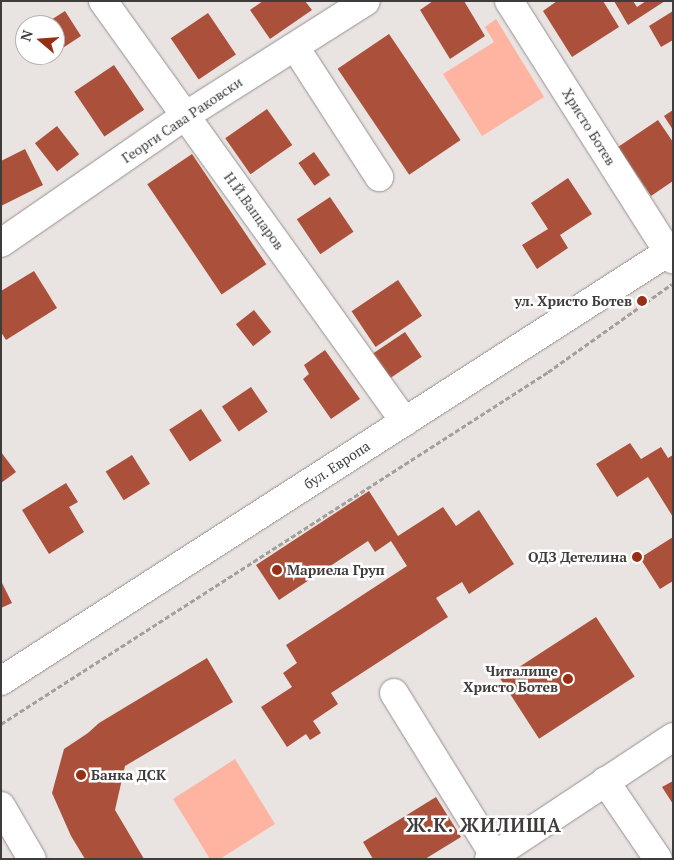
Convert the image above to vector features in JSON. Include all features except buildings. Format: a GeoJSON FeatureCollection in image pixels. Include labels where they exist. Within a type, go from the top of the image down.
{"type":"FeatureCollection","features":[{"type":"Feature","properties":{"kind":"street","name":"Н.Й.Вапцаров"},"geometry":{"type":"LineString","coordinates":[[103,1],[405,422]]}},
{"type":"Feature","properties":{"kind":"street","name":"Георги Сава Раковски"},"geometry":{"type":"LineString","coordinates":[[1,243],[185,116],[366,1]]}},
{"type":"Feature","properties":{"kind":"street","name":"Христо Ботев"},"geometry":{"type":"LineString","coordinates":[[509,1],[671,253]]}},
{"type":"Feature","properties":{"kind":"street"},"geometry":{"type":"LineString","coordinates":[[295,46],[379,176]]}},
{"type":"Feature","properties":{"kind":"street","name":"бул. Европа"},"geometry":{"type":"LineString","coordinates":[[1,681],[671,253]]}},
{"type":"Feature","properties":{"kind":"street"},"geometry":{"type":"LineString","coordinates":[[394,693],[492,857],[673,737]]}},
{"type":"Feature","properties":{"kind":"street"},"geometry":{"type":"LineString","coordinates":[[605,781],[658,859]]}},
{"type":"Feature","properties":{"kind":"street"},"geometry":{"type":"LineString","coordinates":[[1,806],[32,859]]}},
{"type":"Feature","properties":{"kind":"path"},"geometry":{"type":"LineString","coordinates":[[1,724],[548,372],[673,284]]}},
{"type":"Feature","properties":{"kind":"shaded area"},"geometry":{"type":"Polygon","coordinates":[[[496,19],[544,97],[482,136],[443,74],[494,42],[485,27],[496,19]]]}},
{"type":"Feature","properties":{"kind":"shaded area"},"geometry":{"type":"Polygon","coordinates":[[[235,759],[275,824],[220,859],[210,859],[173,799],[235,759]]]}},
{"type":"Feature","properties":{"kind":"place","name":"ул. Христо Ботев"},"geometry":{"type":"Point","coordinates":[642,301]}},
{"type":"Feature","properties":{"kind":"place","name":"ОДЗ Детелина"},"geometry":{"type":"Point","coordinates":[637,557]}},
{"type":"Feature","properties":{"kind":"place","name":"Мариела Груп"},"geometry":{"type":"Point","coordinates":[277,570]}},
{"type":"Feature","properties":{"kind":"place","name":"Читалище Христо Ботев"},"geometry":{"type":"Point","coordinates":[568,679]}},
{"type":"Feature","properties":{"kind":"place","name":"Банка ДСК"},"geometry":{"type":"Point","coordinates":[81,775]}},
{"type":"Feature","properties":{"kind":"district","name":"Ж.К. ЖИЛИЩА"},"geometry":{"type":"Point","coordinates":[484,825]}}]}
